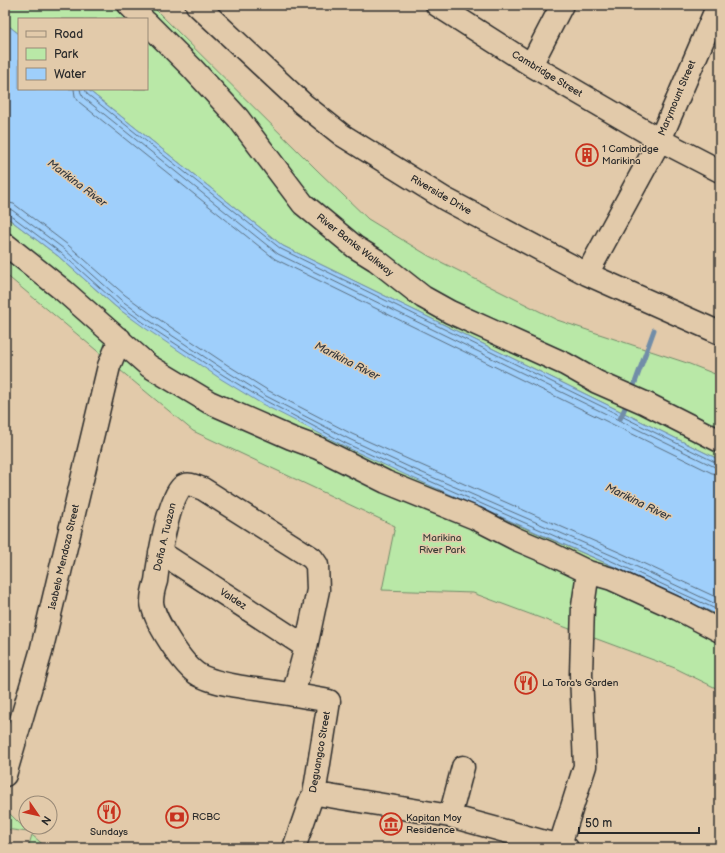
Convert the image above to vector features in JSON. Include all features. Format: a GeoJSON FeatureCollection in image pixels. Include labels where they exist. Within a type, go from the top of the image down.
{"type":"FeatureCollection","features":[{"type":"Feature","properties":{"kind":"street"},"geometry":{"type":"LineString","coordinates":[[129,5],[142,18]]}},
{"type":"Feature","properties":{"kind":"street","name":"Riverside Drive"},"geometry":{"type":"LineString","coordinates":[[197,5],[303,104],[342,134],[446,199],[587,274],[720,333]]}},
{"type":"Feature","properties":{"kind":"street","name":"Cambridge Street"},"geometry":{"type":"LineString","coordinates":[[437,5],[531,65],[660,140],[720,171]]}},
{"type":"Feature","properties":{"kind":"street"},"geometry":{"type":"LineString","coordinates":[[531,65],[562,5]]}},
{"type":"Feature","properties":{"kind":"street","name":"Marymount Street"},"geometry":{"type":"LineString","coordinates":[[587,274],[660,140],[718,5]]}},
{"type":"Feature","properties":{"kind":"street","name":"River Banks Walkway"},"geometry":{"type":"LineString","coordinates":[[148,24],[192,68],[238,118],[303,204],[355,247],[376,260],[423,297],[450,312],[566,364],[597,382],[622,392],[720,441]]}},
{"type":"Feature","properties":{"kind":"street"},"geometry":{"type":"LineString","coordinates":[[5,244],[64,291],[149,366],[209,402],[291,438],[318,448],[386,482],[475,518],[516,539],[588,572],[612,579],[720,630]]}},
{"type":"Feature","properties":{"kind":"street","name":"Isabelo Mendoza Street"},"geometry":{"type":"LineString","coordinates":[[5,775],[41,652],[109,366],[120,339]]}},
{"type":"Feature","properties":{"kind":"street","name":"Doña A. Tuazon"},"geometry":{"type":"LineString","coordinates":[[293,696],[306,647],[318,590],[317,565],[312,558],[203,489],[188,484],[183,485],[179,489],[172,505],[160,552],[152,602],[156,618],[167,637],[185,662],[197,674],[214,682],[293,696],[329,701]]}},
{"type":"Feature","properties":{"kind":"street","name":"Valdez"},"geometry":{"type":"LineString","coordinates":[[160,552],[306,647]]}},
{"type":"Feature","properties":{"kind":"street"},"geometry":{"type":"LineString","coordinates":[[314,795],[317,794],[450,816],[562,847],[585,766],[581,674],[583,606],[588,572]]}},
{"type":"Feature","properties":{"kind":"street","name":"Deguangco Street"},"geometry":{"type":"LineString","coordinates":[[294,848],[311,798],[314,795],[329,701]]}},
{"type":"Feature","properties":{"kind":"street"},"geometry":{"type":"LineString","coordinates":[[450,816],[463,767]]}},
{"type":"Feature","properties":{"kind":"green space"},"geometry":{"type":"Polygon","coordinates":[[[5,5],[151,5],[368,219],[429,256],[557,320],[687,363],[720,376],[720,460],[283,246],[88,90],[148,90],[148,18],[18,18],[18,33],[5,23],[5,5]]]}},
{"type":"Feature","properties":{"kind":"green space","name":"Marikina River Park"},"geometry":{"type":"Polygon","coordinates":[[[5,216],[58,256],[116,307],[130,317],[509,521],[615,567],[720,616],[720,690],[675,668],[473,593],[382,590],[395,526],[193,431],[5,274],[5,216]]]}},
{"type":"Feature","properties":{"kind":"green space"},"geometry":{"type":"Polygon","coordinates":[[[5,812],[10,814],[18,822],[18,831],[5,829],[5,812]]]}},
{"type":"Feature","properties":{"kind":"green space"},"geometry":{"type":"Polygon","coordinates":[[[32,835],[47,848],[28,848],[32,835]]]}},
{"type":"Feature","properties":{"kind":"water","name":"Marikina River"},"geometry":{"type":"Polygon","coordinates":[[[5,23],[18,33],[18,90],[88,90],[283,246],[720,460],[720,616],[615,567],[406,475],[346,447],[262,404],[221,379],[116,307],[58,256],[5,216],[5,23]]]}},
{"type":"Feature","properties":{"kind":"waterway"},"geometry":{"type":"LineString","coordinates":[[632,391],[654,330]]}},
{"type":"Feature","properties":{"kind":"waterway"},"geometry":{"type":"LineString","coordinates":[[620,419],[628,401]]}},
{"type":"Feature","properties":{"kind":"place","name":"1 Cambridge Marikina"},"geometry":{"type":"Point","coordinates":[587,155]}},
{"type":"Feature","properties":{"kind":"place","name":"La Tora's Garden"},"geometry":{"type":"Point","coordinates":[526,683]}},
{"type":"Feature","properties":{"kind":"place","name":"Sundays"},"geometry":{"type":"Point","coordinates":[109,812]}},
{"type":"Feature","properties":{"kind":"place","name":"RCBC"},"geometry":{"type":"Point","coordinates":[177,817]}},
{"type":"Feature","properties":{"kind":"place","name":"Kapitan Moy Residence"},"geometry":{"type":"Point","coordinates":[391,824]}}]}
